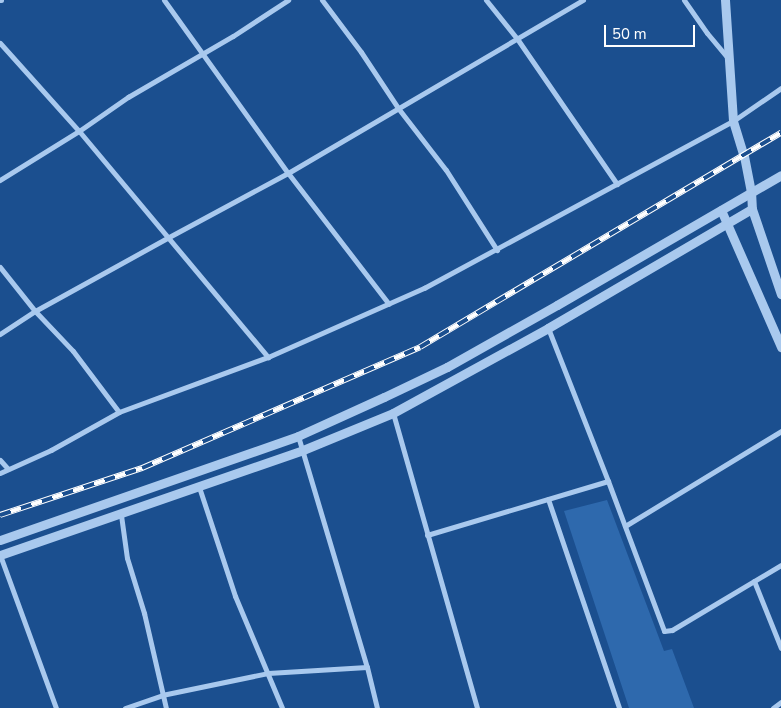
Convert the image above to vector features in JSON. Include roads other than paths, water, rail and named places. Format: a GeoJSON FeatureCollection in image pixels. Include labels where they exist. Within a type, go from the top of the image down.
{"type":"FeatureCollection","features":[{"type":"Feature","properties":{"kind":"street"},"geometry":{"type":"LineString","coordinates":[[164,0],[288,173],[388,304]]}},
{"type":"Feature","properties":{"kind":"street"},"geometry":{"type":"LineString","coordinates":[[0,180],[79,131],[128,97],[203,54],[288,0]]}},
{"type":"Feature","properties":{"kind":"street"},"geometry":{"type":"LineString","coordinates":[[322,0],[361,52],[398,108],[446,170],[497,250]]}},
{"type":"Feature","properties":{"kind":"street"},"geometry":{"type":"LineString","coordinates":[[486,0],[518,40],[617,184]]}},
{"type":"Feature","properties":{"kind":"street"},"geometry":{"type":"LineString","coordinates":[[0,334],[35,311],[288,173],[518,40],[583,0]]}},
{"type":"Feature","properties":{"kind":"street"},"geometry":{"type":"LineString","coordinates":[[684,0],[707,33],[730,60]]}},
{"type":"Feature","properties":{"kind":"street"},"geometry":{"type":"LineString","coordinates":[[725,0],[730,60],[732,121],[744,156],[751,192],[752,209],[781,294]]}},
{"type":"Feature","properties":{"kind":"street"},"geometry":{"type":"LineString","coordinates":[[0,43],[79,131],[268,357]]}},
{"type":"Feature","properties":{"kind":"street"},"geometry":{"type":"LineString","coordinates":[[0,473],[51,450],[119,412],[268,357],[388,304],[497,250],[732,121],[781,88]]}},
{"type":"Feature","properties":{"kind":"street"},"geometry":{"type":"LineString","coordinates":[[0,540],[298,436],[447,367],[781,175]]}},
{"type":"Feature","properties":{"kind":"street"},"geometry":{"type":"LineString","coordinates":[[56,708],[0,555],[122,515],[303,450],[393,413],[548,328],[752,209]]}},
{"type":"Feature","properties":{"kind":"street"},"geometry":{"type":"LineString","coordinates":[[721,210],[781,347]]}},
{"type":"Feature","properties":{"kind":"street"},"geometry":{"type":"LineString","coordinates":[[0,267],[35,311],[73,351],[119,412]]}},
{"type":"Feature","properties":{"kind":"street"},"geometry":{"type":"LineString","coordinates":[[548,328],[664,631],[672,630],[781,565]]}},
{"type":"Feature","properties":{"kind":"street"},"geometry":{"type":"LineString","coordinates":[[393,413],[477,708]]}},
{"type":"Feature","properties":{"kind":"street"},"geometry":{"type":"LineString","coordinates":[[625,526],[781,431]]}},
{"type":"Feature","properties":{"kind":"street"},"geometry":{"type":"LineString","coordinates":[[298,436],[367,667],[377,708]]}},
{"type":"Feature","properties":{"kind":"street"},"geometry":{"type":"LineString","coordinates":[[0,460],[8,469]]}},
{"type":"Feature","properties":{"kind":"street"},"geometry":{"type":"LineString","coordinates":[[427,535],[608,481]]}},
{"type":"Feature","properties":{"kind":"street"},"geometry":{"type":"LineString","coordinates":[[199,487],[235,596],[282,708]]}},
{"type":"Feature","properties":{"kind":"street"},"geometry":{"type":"LineString","coordinates":[[548,499],[619,708]]}},
{"type":"Feature","properties":{"kind":"street"},"geometry":{"type":"LineString","coordinates":[[122,515],[127,558],[144,612],[166,708]]}},
{"type":"Feature","properties":{"kind":"street"},"geometry":{"type":"LineString","coordinates":[[754,581],[781,648]]}},
{"type":"Feature","properties":{"kind":"street"},"geometry":{"type":"LineString","coordinates":[[125,708],[162,695],[268,673],[367,667]]}},
{"type":"Feature","properties":{"kind":"street"},"geometry":{"type":"LineString","coordinates":[[774,708],[781,702]]}},
{"type":"Feature","properties":{"kind":"railway"},"geometry":{"type":"LineString","coordinates":[[0,515],[142,468],[420,347],[781,133]]}}]}
